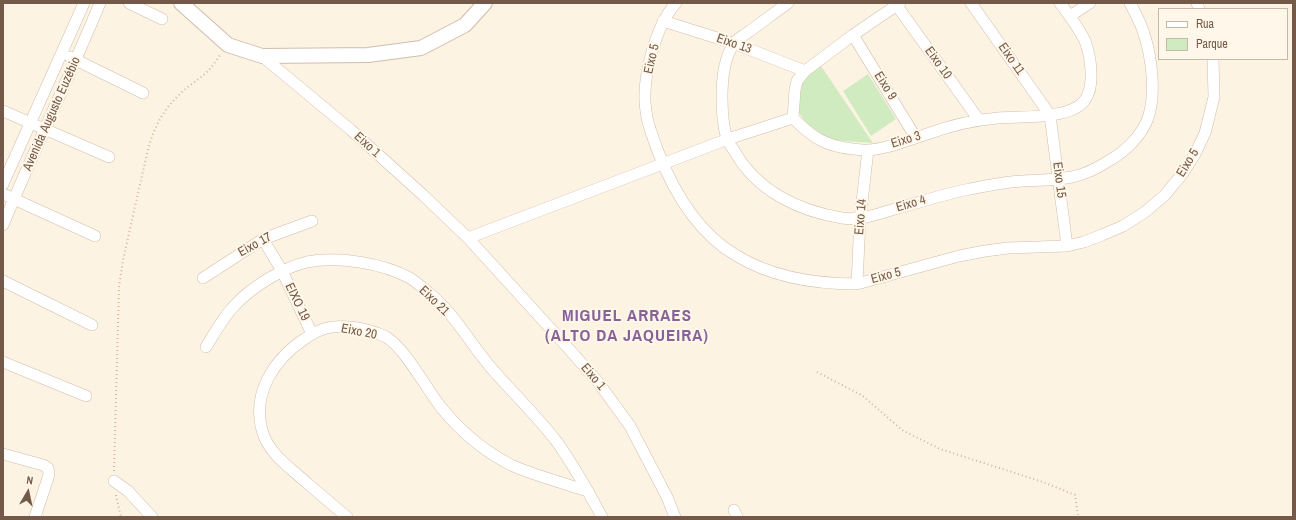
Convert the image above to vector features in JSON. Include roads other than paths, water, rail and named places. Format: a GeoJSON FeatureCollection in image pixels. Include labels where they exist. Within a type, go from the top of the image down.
{"type":"FeatureCollection","features":[{"type":"Feature","properties":{"kind":"street","name":"Avenida Augusto Euzébio"},"geometry":{"type":"LineString","coordinates":[[3,184],[84,3]]}},
{"type":"Feature","properties":{"kind":"street","name":"Avenida Augusto Euzébio"},"geometry":{"type":"LineString","coordinates":[[3,225],[44,128],[76,60],[100,3]]}},
{"type":"Feature","properties":{"kind":"street"},"geometry":{"type":"LineString","coordinates":[[129,3],[162,19]]}},
{"type":"Feature","properties":{"kind":"street"},"geometry":{"type":"LineString","coordinates":[[181,3],[228,44],[262,56],[368,55],[421,48],[465,25],[485,3]]}},
{"type":"Feature","properties":{"kind":"street","name":"Eixo 5"},"geometry":{"type":"LineString","coordinates":[[676,3],[663,21],[652,51],[648,69],[646,92],[645,111],[663,164],[682,201],[709,236],[737,256],[756,265],[793,277],[816,282],[857,284],[960,256],[985,251],[1008,248],[1067,246],[1102,236],[1123,226],[1145,212],[1165,196],[1183,173],[1195,154],[1205,133],[1214,96],[1213,60]]}},
{"type":"Feature","properties":{"kind":"street"},"geometry":{"type":"LineString","coordinates":[[733,43],[788,3]]}},
{"type":"Feature","properties":{"kind":"street","name":"Eixo 11"},"geometry":{"type":"LineString","coordinates":[[972,3],[1050,115]]}},
{"type":"Feature","properties":{"kind":"street","name":"Eixo 3"},"geometry":{"type":"LineString","coordinates":[[793,118],[815,138],[828,144],[868,150],[896,144],[979,120],[1050,115],[1069,111],[1084,101],[1089,93],[1092,77],[1085,41],[1070,16],[1060,3]]}},
{"type":"Feature","properties":{"kind":"street"},"geometry":{"type":"LineString","coordinates":[[1070,16],[1090,3]]}},
{"type":"Feature","properties":{"kind":"street","name":"Eixo 4"},"geometry":{"type":"LineString","coordinates":[[733,43],[726,60],[722,90],[722,108],[728,139],[745,167],[771,192],[784,200],[824,214],[844,218],[860,219],[968,189],[1010,182],[1059,179],[1091,171],[1116,157],[1126,149],[1148,120],[1151,106],[1152,92],[1148,46],[1142,28],[1130,3]]}},
{"type":"Feature","properties":{"kind":"street"},"geometry":{"type":"LineString","coordinates":[[468,238],[728,139],[793,118],[794,90],[797,81],[805,71],[897,4]]}},
{"type":"Feature","properties":{"kind":"street","name":"Eixo 10"},"geometry":{"type":"LineString","coordinates":[[897,4],[979,120]]}},
{"type":"Feature","properties":{"kind":"street","name":"Eixo 13"},"geometry":{"type":"LineString","coordinates":[[663,21],[733,43],[805,71]]}},
{"type":"Feature","properties":{"kind":"street","name":"Eixo 9"},"geometry":{"type":"LineString","coordinates":[[853,35],[916,138]]}},
{"type":"Feature","properties":{"kind":"street"},"geometry":{"type":"LineString","coordinates":[[62,53],[144,92]]}},
{"type":"Feature","properties":{"kind":"street","name":"Eixo 1"},"geometry":{"type":"LineString","coordinates":[[262,56],[351,130],[468,238],[569,349],[598,382],[617,406],[630,426],[667,497],[675,517]]}},
{"type":"Feature","properties":{"kind":"street"},"geometry":{"type":"LineString","coordinates":[[3,111],[109,157]]}},
{"type":"Feature","properties":{"kind":"street","name":"Eixo 15"},"geometry":{"type":"LineString","coordinates":[[1050,115],[1067,246]]}},
{"type":"Feature","properties":{"kind":"street","name":"Eixo 14"},"geometry":{"type":"LineString","coordinates":[[857,284],[860,219],[868,150]]}},
{"type":"Feature","properties":{"kind":"street"},"geometry":{"type":"LineString","coordinates":[[3,194],[13,200],[95,236]]}},
{"type":"Feature","properties":{"kind":"street","name":"Eixo 17"},"geometry":{"type":"LineString","coordinates":[[203,278],[263,239],[312,221]]}},
{"type":"Feature","properties":{"kind":"street","name":"EIXO 19"},"geometry":{"type":"LineString","coordinates":[[263,239],[282,271],[312,334]]}},
{"type":"Feature","properties":{"kind":"street","name":"Eixo 21"},"geometry":{"type":"LineString","coordinates":[[206,347],[225,317],[236,304],[266,280],[282,271],[308,262],[326,260],[362,263],[393,271],[410,279],[441,304],[491,368],[546,430],[573,465],[602,517]]}},
{"type":"Feature","properties":{"kind":"street"},"geometry":{"type":"LineString","coordinates":[[3,281],[92,325]]}},
{"type":"Feature","properties":{"kind":"street","name":"Eixo 20"},"geometry":{"type":"LineString","coordinates":[[347,517],[278,458],[266,442],[259,415],[263,390],[271,371],[280,359],[293,347],[312,334],[327,328],[339,327],[367,330],[386,338],[399,349],[440,405],[462,430],[493,455],[512,465],[588,491]]}},
{"type":"Feature","properties":{"kind":"street"},"geometry":{"type":"LineString","coordinates":[[3,362],[86,396]]}},
{"type":"Feature","properties":{"kind":"street"},"geometry":{"type":"LineString","coordinates":[[3,454],[43,465],[48,468],[48,478],[35,517]]}},
{"type":"Feature","properties":{"kind":"street"},"geometry":{"type":"LineString","coordinates":[[114,481],[128,491],[152,517]]}},
{"type":"Feature","properties":{"kind":"district","name":"MIGUEL ARRAES (ALTO DA JAQUEIRA)"},"geometry":{"type":"Point","coordinates":[627,326]}}]}
